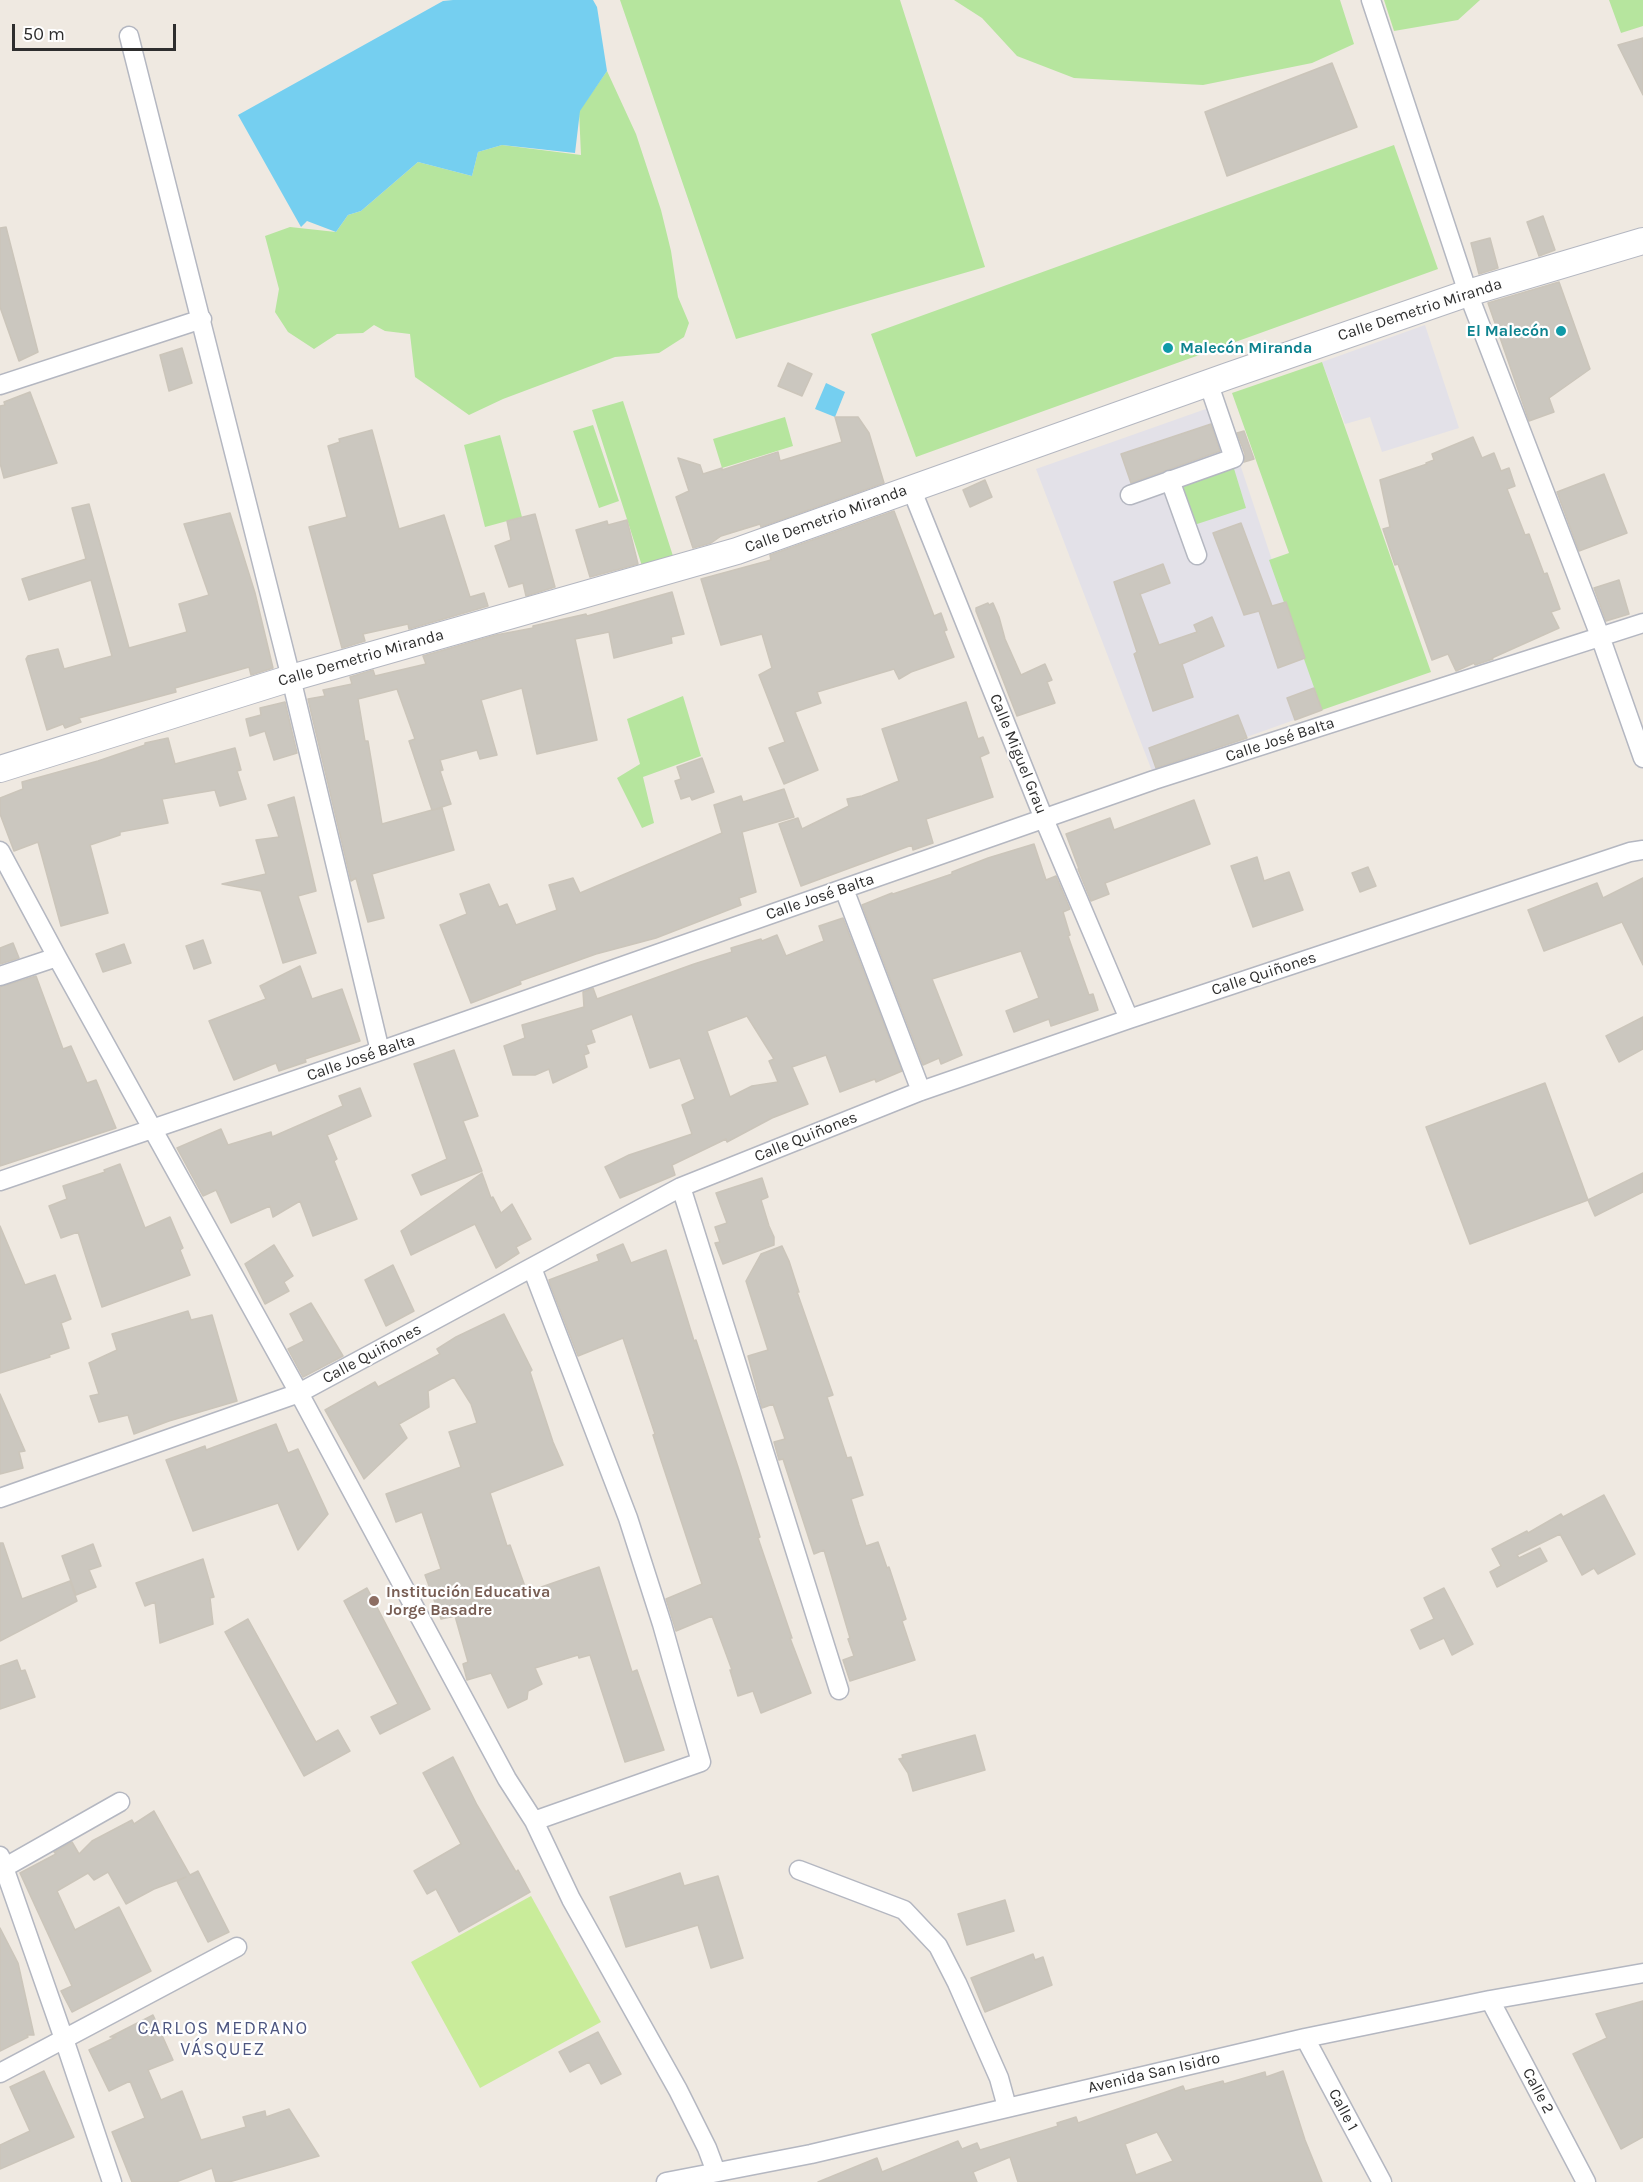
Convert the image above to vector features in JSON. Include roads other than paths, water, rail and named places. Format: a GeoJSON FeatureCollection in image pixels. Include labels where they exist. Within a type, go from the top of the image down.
{"type":"FeatureCollection","features":[{"type":"Feature","properties":{"kind":"main road","name":"Calle Demetrio Miranda"},"geometry":{"type":"LineString","coordinates":[[0,769],[291,678],[737,551],[1208,382],[1468,293],[1643,241]]}},
{"type":"Feature","properties":{"kind":"street"},"geometry":{"type":"LineString","coordinates":[[1371,0],[1468,293],[1600,636],[1643,758]]}},
{"type":"Feature","properties":{"kind":"street"},"geometry":{"type":"LineString","coordinates":[[129,36],[291,678],[380,1051]]}},
{"type":"Feature","properties":{"kind":"street"},"geometry":{"type":"LineString","coordinates":[[0,385],[202,319]]}},
{"type":"Feature","properties":{"kind":"street"},"geometry":{"type":"LineString","coordinates":[[1130,495],[1234,458],[1208,382]]}},
{"type":"Feature","properties":{"kind":"street"},"geometry":{"type":"LineString","coordinates":[[1170,480],[1197,555]]}},
{"type":"Feature","properties":{"kind":"street","name":"Calle Miguel Grau"},"geometry":{"type":"LineString","coordinates":[[911,488],[1044,819],[1129,1019]]}},
{"type":"Feature","properties":{"kind":"street","name":"Calle José Balta"},"geometry":{"type":"LineString","coordinates":[[0,1181],[380,1051],[1154,780],[1643,623]]}},
{"type":"Feature","properties":{"kind":"street","name":"Calle Quiñones"},"geometry":{"type":"LineString","coordinates":[[0,1498],[299,1393],[681,1187],[921,1091],[1129,1019],[1630,852],[1643,850]]}},
{"type":"Feature","properties":{"kind":"street"},"geometry":{"type":"LineString","coordinates":[[0,851],[299,1393],[507,1779],[534,1821],[571,1899],[678,2090],[707,2148],[716,2172]]}},
{"type":"Feature","properties":{"kind":"street"},"geometry":{"type":"LineString","coordinates":[[843,889],[921,1091]]}},
{"type":"Feature","properties":{"kind":"street"},"geometry":{"type":"LineString","coordinates":[[0,976],[57,957]]}},
{"type":"Feature","properties":{"kind":"street"},"geometry":{"type":"LineString","coordinates":[[681,1187],[839,1690]]}},
{"type":"Feature","properties":{"kind":"street"},"geometry":{"type":"LineString","coordinates":[[532,1268],[628,1518],[662,1624],[700,1762],[534,1821]]}},
{"type":"Feature","properties":{"kind":"street"},"geometry":{"type":"LineString","coordinates":[[112,2182],[64,2038],[1,1864],[120,1802]]}},
{"type":"Feature","properties":{"kind":"street"},"geometry":{"type":"LineString","coordinates":[[799,1870],[904,1910],[938,1946],[999,2078],[1006,2108]]}},
{"type":"Feature","properties":{"kind":"street"},"geometry":{"type":"LineString","coordinates":[[0,2073],[237,1947]]}},
{"type":"Feature","properties":{"kind":"street","name":"Avenida San Isidro"},"geometry":{"type":"LineString","coordinates":[[666,2182],[811,2154],[1305,2038],[1490,2000],[1643,1973]]}},
{"type":"Feature","properties":{"kind":"street","name":"Calle 2"},"geometry":{"type":"LineString","coordinates":[[1490,2000],[1586,2182]]}},
{"type":"Feature","properties":{"kind":"street","name":"Calle 1"},"geometry":{"type":"LineString","coordinates":[[1305,2038],[1382,2182]]}},
{"type":"Feature","properties":{"kind":"water"},"geometry":{"type":"Polygon","coordinates":[[[593,0],[597,7],[607,71],[580,111],[575,153],[502,145],[478,152],[472,176],[418,162],[361,211],[348,215],[336,232],[307,221],[301,227],[238,115],[443,1],[593,0]]]}},
{"type":"Feature","properties":{"kind":"water"},"geometry":{"type":"Polygon","coordinates":[[[826,383],[845,392],[835,417],[815,409],[826,383]]]}},
{"type":"Feature","properties":{"kind":"place","name":"El Malecón"},"geometry":{"type":"Point","coordinates":[1561,331]}},
{"type":"Feature","properties":{"kind":"place","name":"Malecón Miranda"},"geometry":{"type":"Point","coordinates":[1168,348]}},
{"type":"Feature","properties":{"kind":"place","name":"Institución Educativa Jorge Basadre"},"geometry":{"type":"Point","coordinates":[374,1601]}},
{"type":"Feature","properties":{"kind":"district","name":"CARLOS MEDRANO VÁSQUEZ"},"geometry":{"type":"Point","coordinates":[223,2039]}}]}
